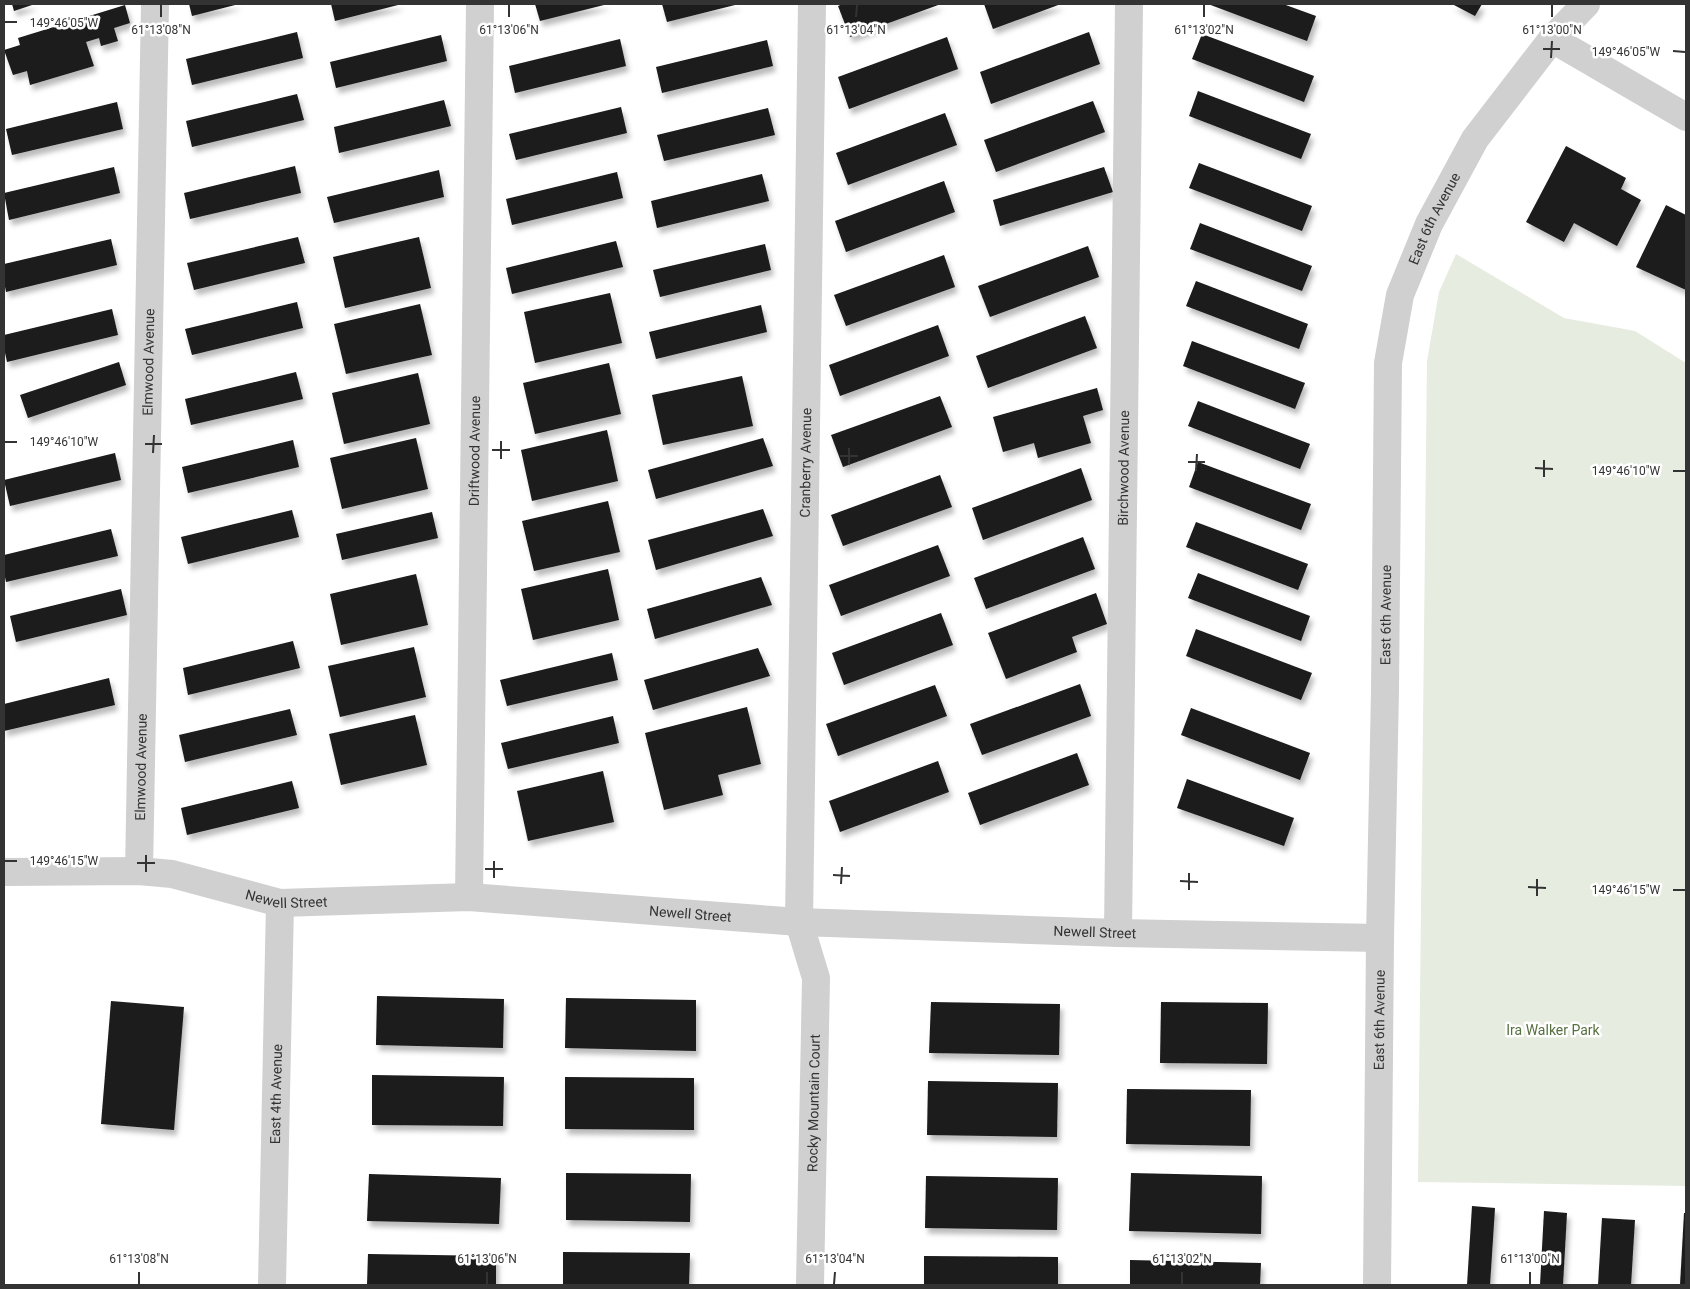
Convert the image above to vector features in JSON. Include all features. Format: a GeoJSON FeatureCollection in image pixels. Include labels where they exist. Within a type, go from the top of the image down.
{"type":"FeatureCollection","features":[{"type":"Feature","properties":{"kind":"street","name":"Elmwood Avenue"},"geometry":{"type":"LineString","coordinates":[[139,871],[155,4]]}},
{"type":"Feature","properties":{"kind":"street","name":"Driftwood Avenue"},"geometry":{"type":"LineString","coordinates":[[469,897],[480,4]]}},
{"type":"Feature","properties":{"kind":"street","name":"Cranberry Avenue"},"geometry":{"type":"LineString","coordinates":[[799,922],[812,4]]}},
{"type":"Feature","properties":{"kind":"street","name":"Birchwood Avenue"},"geometry":{"type":"LineString","coordinates":[[1118,933],[1129,4]]}},
{"type":"Feature","properties":{"kind":"street","name":"East 6th Avenue"},"geometry":{"type":"LineString","coordinates":[[1377,1285],[1380,938],[1384,828],[1388,363],[1400,296],[1429,224],[1475,139],[1552,38],[1586,4]]}},
{"type":"Feature","properties":{"kind":"street"},"geometry":{"type":"LineString","coordinates":[[1552,38],[1686,117]]}},
{"type":"Feature","properties":{"kind":"street","name":"Newell Street"},"geometry":{"type":"LineString","coordinates":[[4,872],[139,871],[172,874],[280,903],[469,897],[799,922],[1118,933],[1380,938]]}},
{"type":"Feature","properties":{"kind":"street","name":"East 4th Avenue"},"geometry":{"type":"LineString","coordinates":[[272,1285],[280,903]]}},
{"type":"Feature","properties":{"kind":"street","name":"Rocky Mountain Court"},"geometry":{"type":"LineString","coordinates":[[799,922],[816,978],[810,1285]]}},
{"type":"Feature","properties":{"kind":"green space","name":"Ira Walker Park"},"geometry":{"type":"Polygon","coordinates":[[[1456,254],[1564,318],[1635,331],[1686,363],[1686,1186],[1418,1182],[1427,361],[1439,292],[1456,254]]]}},
{"type":"Feature","properties":{"kind":"building"},"geometry":{"type":"Polygon","coordinates":[[[12,4],[35,4],[14,11],[12,4]]]}},
{"type":"Feature","properties":{"kind":"building"},"geometry":{"type":"Polygon","coordinates":[[[189,4],[239,4],[192,16],[189,4]]]}},
{"type":"Feature","properties":{"kind":"building"},"geometry":{"type":"Polygon","coordinates":[[[331,4],[402,4],[335,21],[331,4]]]}},
{"type":"Feature","properties":{"kind":"building"},"geometry":{"type":"Polygon","coordinates":[[[535,4],[608,4],[540,21],[535,4]]]}},
{"type":"Feature","properties":{"kind":"building"},"geometry":{"type":"Polygon","coordinates":[[[662,4],[739,4],[667,22],[662,4]]]}},
{"type":"Feature","properties":{"kind":"building"},"geometry":{"type":"Polygon","coordinates":[[[843,4],[941,4],[850,37],[838,6],[843,4]]]}},
{"type":"Feature","properties":{"kind":"building"},"geometry":{"type":"Polygon","coordinates":[[[984,4],[1061,4],[993,29],[984,4]]]}},
{"type":"Feature","properties":{"kind":"building"},"geometry":{"type":"Polygon","coordinates":[[[1208,4],[1283,4],[1316,16],[1307,41],[1208,4]]]}},
{"type":"Feature","properties":{"kind":"building"},"geometry":{"type":"Polygon","coordinates":[[[1452,4],[1482,4],[1475,16],[1452,4]]]}},
{"type":"Feature","properties":{"kind":"building"},"geometry":{"type":"Polygon","coordinates":[[[125,5],[130,23],[114,28],[118,41],[101,46],[99,38],[86,42],[94,66],[30,85],[27,71],[13,75],[4,50],[20,45],[18,38],[125,5]]]}},
{"type":"Feature","properties":{"kind":"building"},"geometry":{"type":"Polygon","coordinates":[[[297,32],[303,58],[192,85],[186,59],[297,32]]]}},
{"type":"Feature","properties":{"kind":"building"},"geometry":{"type":"Polygon","coordinates":[[[1089,32],[1100,64],[991,104],[980,72],[1089,32]]]}},
{"type":"Feature","properties":{"kind":"building"},"geometry":{"type":"Polygon","coordinates":[[[1202,34],[1314,76],[1304,102],[1192,59],[1202,34]]]}},
{"type":"Feature","properties":{"kind":"building"},"geometry":{"type":"Polygon","coordinates":[[[441,35],[447,61],[336,88],[330,62],[441,35]]]}},
{"type":"Feature","properties":{"kind":"building"},"geometry":{"type":"Polygon","coordinates":[[[947,37],[958,69],[849,109],[838,77],[947,37]]]}},
{"type":"Feature","properties":{"kind":"building"},"geometry":{"type":"Polygon","coordinates":[[[620,39],[626,66],[515,93],[509,66],[620,39]]]}},
{"type":"Feature","properties":{"kind":"building"},"geometry":{"type":"Polygon","coordinates":[[[767,40],[773,66],[662,93],[656,67],[767,40]]]}},
{"type":"Feature","properties":{"kind":"building"},"geometry":{"type":"Polygon","coordinates":[[[1198,91],[1311,134],[1301,159],[1189,116],[1198,91]]]}},
{"type":"Feature","properties":{"kind":"building"},"geometry":{"type":"Polygon","coordinates":[[[297,94],[304,120],[192,147],[186,121],[297,94]]]}},
{"type":"Feature","properties":{"kind":"building"},"geometry":{"type":"Polygon","coordinates":[[[444,100],[451,126],[339,153],[334,127],[444,100]]]}},
{"type":"Feature","properties":{"kind":"building"},"geometry":{"type":"Polygon","coordinates":[[[1093,101],[1105,132],[996,172],[984,140],[1093,101]]]}},
{"type":"Feature","properties":{"kind":"building"},"geometry":{"type":"Polygon","coordinates":[[[117,102],[123,129],[12,155],[6,129],[117,102]]]}},
{"type":"Feature","properties":{"kind":"building"},"geometry":{"type":"Polygon","coordinates":[[[621,107],[627,133],[516,160],[509,134],[621,107]]]}},
{"type":"Feature","properties":{"kind":"building"},"geometry":{"type":"Polygon","coordinates":[[[768,108],[775,135],[664,161],[657,135],[768,108]]]}},
{"type":"Feature","properties":{"kind":"building"},"geometry":{"type":"Polygon","coordinates":[[[945,113],[957,145],[848,185],[836,153],[945,113]]]}},
{"type":"Feature","properties":{"kind":"building"},"geometry":{"type":"Polygon","coordinates":[[[1566,146],[1626,178],[1621,189],[1641,200],[1617,246],[1574,223],[1564,242],[1526,222],[1566,146]]]}},
{"type":"Feature","properties":{"kind":"building"},"geometry":{"type":"Polygon","coordinates":[[[1199,163],[1312,206],[1302,231],[1189,188],[1199,163]]]}},
{"type":"Feature","properties":{"kind":"building"},"geometry":{"type":"Polygon","coordinates":[[[295,166],[301,193],[190,219],[184,193],[295,166]]]}},
{"type":"Feature","properties":{"kind":"building"},"geometry":{"type":"Polygon","coordinates":[[[114,167],[120,193],[9,220],[4,193],[114,167]]]}},
{"type":"Feature","properties":{"kind":"building"},"geometry":{"type":"Polygon","coordinates":[[[1104,167],[1113,192],[1000,226],[993,200],[1104,167]]]}},
{"type":"Feature","properties":{"kind":"building"},"geometry":{"type":"Polygon","coordinates":[[[439,170],[444,197],[334,223],[327,197],[439,170]]]}},
{"type":"Feature","properties":{"kind":"building"},"geometry":{"type":"Polygon","coordinates":[[[617,172],[623,198],[512,225],[506,199],[617,172]]]}},
{"type":"Feature","properties":{"kind":"building"},"geometry":{"type":"Polygon","coordinates":[[[762,174],[769,201],[657,228],[651,201],[762,174]]]}},
{"type":"Feature","properties":{"kind":"building"},"geometry":{"type":"Polygon","coordinates":[[[944,181],[955,212],[846,252],[835,221],[944,181]]]}},
{"type":"Feature","properties":{"kind":"building"},"geometry":{"type":"Polygon","coordinates":[[[1666,205],[1686,215],[1686,290],[1636,267],[1666,205]]]}},
{"type":"Feature","properties":{"kind":"building"},"geometry":{"type":"Polygon","coordinates":[[[1200,223],[1312,266],[1302,291],[1190,249],[1200,223]]]}},
{"type":"Feature","properties":{"kind":"building"},"geometry":{"type":"Polygon","coordinates":[[[298,237],[305,263],[194,290],[187,263],[298,237]]]}},
{"type":"Feature","properties":{"kind":"building"},"geometry":{"type":"Polygon","coordinates":[[[419,237],[431,288],[345,308],[333,257],[419,237]]]}},
{"type":"Feature","properties":{"kind":"building"},"geometry":{"type":"Polygon","coordinates":[[[111,239],[117,265],[6,292],[4,264],[111,239]]]}},
{"type":"Feature","properties":{"kind":"building"},"geometry":{"type":"Polygon","coordinates":[[[616,241],[623,267],[512,294],[506,268],[616,241]]]}},
{"type":"Feature","properties":{"kind":"building"},"geometry":{"type":"Polygon","coordinates":[[[765,244],[771,270],[660,297],[653,270],[765,244]]]}},
{"type":"Feature","properties":{"kind":"building"},"geometry":{"type":"Polygon","coordinates":[[[1088,246],[1099,277],[990,317],[978,286],[1088,246]]]}},
{"type":"Feature","properties":{"kind":"building"},"geometry":{"type":"Polygon","coordinates":[[[944,255],[955,287],[846,326],[834,295],[944,255]]]}},
{"type":"Feature","properties":{"kind":"building"},"geometry":{"type":"Polygon","coordinates":[[[1196,281],[1308,324],[1299,349],[1186,306],[1196,281]]]}},
{"type":"Feature","properties":{"kind":"building"},"geometry":{"type":"Polygon","coordinates":[[[610,293],[622,343],[535,363],[524,312],[610,293]]]}},
{"type":"Feature","properties":{"kind":"building"},"geometry":{"type":"Polygon","coordinates":[[[297,302],[303,328],[192,355],[185,329],[297,302]]]}},
{"type":"Feature","properties":{"kind":"building"},"geometry":{"type":"Polygon","coordinates":[[[420,304],[432,355],[346,374],[334,324],[420,304]]]}},
{"type":"Feature","properties":{"kind":"building"},"geometry":{"type":"Polygon","coordinates":[[[761,305],[767,332],[656,359],[649,332],[761,305]]]}},
{"type":"Feature","properties":{"kind":"building"},"geometry":{"type":"Polygon","coordinates":[[[112,309],[118,335],[7,362],[4,335],[112,309]]]}},
{"type":"Feature","properties":{"kind":"building"},"geometry":{"type":"Polygon","coordinates":[[[1085,316],[1097,348],[988,388],[976,356],[1085,316]]]}},
{"type":"Feature","properties":{"kind":"building"},"geometry":{"type":"Polygon","coordinates":[[[938,325],[949,356],[840,396],[829,365],[938,325]]]}},
{"type":"Feature","properties":{"kind":"building"},"geometry":{"type":"Polygon","coordinates":[[[1192,341],[1305,383],[1295,409],[1183,366],[1192,341]]]}},
{"type":"Feature","properties":{"kind":"building"},"geometry":{"type":"Polygon","coordinates":[[[119,362],[126,385],[28,418],[20,395],[119,362]]]}},
{"type":"Feature","properties":{"kind":"building"},"geometry":{"type":"Polygon","coordinates":[[[609,363],[621,414],[535,434],[523,383],[609,363]]]}},
{"type":"Feature","properties":{"kind":"building"},"geometry":{"type":"Polygon","coordinates":[[[296,372],[303,399],[191,425],[185,399],[296,372]]]}},
{"type":"Feature","properties":{"kind":"building"},"geometry":{"type":"Polygon","coordinates":[[[418,373],[430,424],[344,444],[332,393],[418,373]]]}},
{"type":"Feature","properties":{"kind":"building"},"geometry":{"type":"Polygon","coordinates":[[[742,376],[753,426],[663,445],[652,395],[742,376]]]}},
{"type":"Feature","properties":{"kind":"building"},"geometry":{"type":"Polygon","coordinates":[[[1097,388],[1103,410],[1083,416],[1091,443],[1038,458],[1034,443],[1003,452],[993,417],[1097,388]]]}},
{"type":"Feature","properties":{"kind":"building"},"geometry":{"type":"Polygon","coordinates":[[[940,396],[952,427],[843,467],[831,435],[940,396]]]}},
{"type":"Feature","properties":{"kind":"building"},"geometry":{"type":"Polygon","coordinates":[[[1198,401],[1310,444],[1300,469],[1188,426],[1198,401]]]}},
{"type":"Feature","properties":{"kind":"building"},"geometry":{"type":"Polygon","coordinates":[[[607,430],[618,481],[532,501],[521,450],[607,430]]]}},
{"type":"Feature","properties":{"kind":"building"},"geometry":{"type":"Polygon","coordinates":[[[416,438],[428,489],[342,509],[330,458],[416,438]]]}},
{"type":"Feature","properties":{"kind":"building"},"geometry":{"type":"Polygon","coordinates":[[[763,438],[773,466],[656,499],[648,470],[763,438]]]}},
{"type":"Feature","properties":{"kind":"building"},"geometry":{"type":"Polygon","coordinates":[[[293,440],[299,467],[188,493],[182,467],[293,440]]]}},
{"type":"Feature","properties":{"kind":"building"},"geometry":{"type":"Polygon","coordinates":[[[115,453],[121,480],[10,506],[4,480],[115,453]]]}},
{"type":"Feature","properties":{"kind":"building"},"geometry":{"type":"Polygon","coordinates":[[[1198,462],[1311,504],[1301,530],[1189,487],[1198,462]]]}},
{"type":"Feature","properties":{"kind":"building"},"geometry":{"type":"Polygon","coordinates":[[[1081,468],[1092,500],[983,540],[972,508],[1081,468]]]}},
{"type":"Feature","properties":{"kind":"building"},"geometry":{"type":"Polygon","coordinates":[[[940,475],[952,507],[843,546],[831,515],[940,475]]]}},
{"type":"Feature","properties":{"kind":"building"},"geometry":{"type":"Polygon","coordinates":[[[608,501],[620,552],[534,571],[522,521],[608,501]]]}},
{"type":"Feature","properties":{"kind":"building"},"geometry":{"type":"Polygon","coordinates":[[[763,509],[773,536],[656,570],[648,540],[763,509]]]}},
{"type":"Feature","properties":{"kind":"building"},"geometry":{"type":"Polygon","coordinates":[[[292,510],[299,537],[188,564],[181,537],[292,510]]]}},
{"type":"Feature","properties":{"kind":"building"},"geometry":{"type":"Polygon","coordinates":[[[432,512],[438,538],[342,560],[336,534],[432,512]]]}},
{"type":"Feature","properties":{"kind":"building"},"geometry":{"type":"Polygon","coordinates":[[[1196,522],[1308,564],[1298,590],[1186,547],[1196,522]]]}},
{"type":"Feature","properties":{"kind":"building"},"geometry":{"type":"Polygon","coordinates":[[[111,529],[118,556],[6,582],[4,555],[111,529]]]}},
{"type":"Feature","properties":{"kind":"building"},"geometry":{"type":"Polygon","coordinates":[[[1083,537],[1095,569],[986,609],[974,578],[1083,537]]]}},
{"type":"Feature","properties":{"kind":"building"},"geometry":{"type":"Polygon","coordinates":[[[938,545],[950,576],[841,616],[829,585],[938,545]]]}},
{"type":"Feature","properties":{"kind":"building"},"geometry":{"type":"Polygon","coordinates":[[[608,569],[619,620],[533,640],[521,589],[608,569]]]}},
{"type":"Feature","properties":{"kind":"building"},"geometry":{"type":"Polygon","coordinates":[[[1198,573],[1310,616],[1301,641],[1188,598],[1198,573]]]}},
{"type":"Feature","properties":{"kind":"building"},"geometry":{"type":"Polygon","coordinates":[[[416,574],[428,625],[341,645],[330,594],[416,574]]]}},
{"type":"Feature","properties":{"kind":"building"},"geometry":{"type":"Polygon","coordinates":[[[761,577],[772,605],[655,639],[647,609],[761,577]]]}},
{"type":"Feature","properties":{"kind":"building"},"geometry":{"type":"Polygon","coordinates":[[[121,589],[127,615],[16,642],[10,616],[121,589]]]}},
{"type":"Feature","properties":{"kind":"building"},"geometry":{"type":"Polygon","coordinates":[[[1096,593],[1107,624],[1072,637],[1077,652],[1006,679],[988,633],[1096,593]]]}},
{"type":"Feature","properties":{"kind":"building"},"geometry":{"type":"Polygon","coordinates":[[[941,613],[953,645],[844,685],[832,653],[941,613]]]}},
{"type":"Feature","properties":{"kind":"building"},"geometry":{"type":"Polygon","coordinates":[[[1196,629],[1312,673],[1301,700],[1186,656],[1196,629]]]}},
{"type":"Feature","properties":{"kind":"building"},"geometry":{"type":"Polygon","coordinates":[[[293,641],[300,668],[188,695],[183,668],[293,641]]]}},
{"type":"Feature","properties":{"kind":"building"},"geometry":{"type":"Polygon","coordinates":[[[414,647],[426,697],[340,717],[328,666],[414,647]]]}},
{"type":"Feature","properties":{"kind":"building"},"geometry":{"type":"Polygon","coordinates":[[[758,648],[770,676],[653,710],[644,680],[758,648]]]}},
{"type":"Feature","properties":{"kind":"building"},"geometry":{"type":"Polygon","coordinates":[[[612,653],[618,680],[507,706],[500,680],[612,653]]]}},
{"type":"Feature","properties":{"kind":"building"},"geometry":{"type":"Polygon","coordinates":[[[109,678],[115,705],[4,731],[4,704],[109,678]]]}},
{"type":"Feature","properties":{"kind":"building"},"geometry":{"type":"Polygon","coordinates":[[[1080,684],[1091,716],[982,755],[970,724],[1080,684]]]}},
{"type":"Feature","properties":{"kind":"building"},"geometry":{"type":"Polygon","coordinates":[[[935,685],[947,716],[838,756],[826,724],[935,685]]]}},
{"type":"Feature","properties":{"kind":"building"},"geometry":{"type":"Polygon","coordinates":[[[747,707],[761,764],[718,775],[723,795],[664,810],[645,733],[747,707]]]}},
{"type":"Feature","properties":{"kind":"building"},"geometry":{"type":"Polygon","coordinates":[[[1191,708],[1310,753],[1300,780],[1181,735],[1191,708]]]}},
{"type":"Feature","properties":{"kind":"building"},"geometry":{"type":"Polygon","coordinates":[[[290,709],[297,735],[185,762],[179,735],[290,709]]]}},
{"type":"Feature","properties":{"kind":"building"},"geometry":{"type":"Polygon","coordinates":[[[415,715],[427,765],[341,785],[329,734],[415,715]]]}},
{"type":"Feature","properties":{"kind":"building"},"geometry":{"type":"Polygon","coordinates":[[[613,716],[619,743],[508,769],[501,743],[613,716]]]}},
{"type":"Feature","properties":{"kind":"building"},"geometry":{"type":"Polygon","coordinates":[[[1077,753],[1089,785],[980,825],[968,793],[1077,753]]]}},
{"type":"Feature","properties":{"kind":"building"},"geometry":{"type":"Polygon","coordinates":[[[938,761],[949,792],[840,832],[829,801],[938,761]]]}},
{"type":"Feature","properties":{"kind":"building"},"geometry":{"type":"Polygon","coordinates":[[[603,771],[614,822],[528,841],[517,791],[603,771]]]}},
{"type":"Feature","properties":{"kind":"building"},"geometry":{"type":"Polygon","coordinates":[[[1187,779],[1294,818],[1284,846],[1177,808],[1187,779]]]}},
{"type":"Feature","properties":{"kind":"building"},"geometry":{"type":"Polygon","coordinates":[[[292,781],[299,808],[187,835],[181,808],[292,781]]]}},
{"type":"Feature","properties":{"kind":"building"},"geometry":{"type":"Polygon","coordinates":[[[377,996],[504,999],[503,1048],[376,1045],[377,996]]]}},
{"type":"Feature","properties":{"kind":"building"},"geometry":{"type":"Polygon","coordinates":[[[566,998],[696,1000],[696,1051],[565,1048],[566,998]]]}},
{"type":"Feature","properties":{"kind":"building"},"geometry":{"type":"Polygon","coordinates":[[[111,1001],[184,1007],[174,1130],[101,1124],[111,1001]]]}},
{"type":"Feature","properties":{"kind":"building"},"geometry":{"type":"Polygon","coordinates":[[[931,1002],[1060,1004],[1059,1055],[929,1053],[931,1002]]]}},
{"type":"Feature","properties":{"kind":"building"},"geometry":{"type":"Polygon","coordinates":[[[1161,1002],[1268,1003],[1267,1064],[1160,1063],[1161,1002]]]}},
{"type":"Feature","properties":{"kind":"building"},"geometry":{"type":"Polygon","coordinates":[[[372,1075],[504,1077],[503,1126],[372,1125],[372,1075]]]}},
{"type":"Feature","properties":{"kind":"building"},"geometry":{"type":"Polygon","coordinates":[[[565,1077],[694,1078],[694,1130],[565,1129],[565,1077]]]}},
{"type":"Feature","properties":{"kind":"building"},"geometry":{"type":"Polygon","coordinates":[[[928,1081],[1058,1083],[1057,1137],[927,1135],[928,1081]]]}},
{"type":"Feature","properties":{"kind":"building"},"geometry":{"type":"Polygon","coordinates":[[[1127,1089],[1251,1090],[1250,1146],[1126,1144],[1127,1089]]]}},
{"type":"Feature","properties":{"kind":"building"},"geometry":{"type":"Polygon","coordinates":[[[566,1173],[691,1174],[690,1222],[566,1220],[566,1173]]]}},
{"type":"Feature","properties":{"kind":"building"},"geometry":{"type":"Polygon","coordinates":[[[1131,1173],[1262,1176],[1261,1234],[1129,1231],[1131,1173]]]}},
{"type":"Feature","properties":{"kind":"building"},"geometry":{"type":"Polygon","coordinates":[[[369,1174],[501,1178],[499,1224],[367,1221],[369,1174]]]}},
{"type":"Feature","properties":{"kind":"building"},"geometry":{"type":"Polygon","coordinates":[[[926,1176],[1058,1178],[1057,1230],[925,1228],[926,1176]]]}},
{"type":"Feature","properties":{"kind":"building"},"geometry":{"type":"Polygon","coordinates":[[[1472,1206],[1495,1208],[1490,1285],[1467,1285],[1472,1206]]]}},
{"type":"Feature","properties":{"kind":"building"},"geometry":{"type":"Polygon","coordinates":[[[1544,1211],[1567,1213],[1563,1285],[1540,1285],[1544,1211]]]}},
{"type":"Feature","properties":{"kind":"building"},"geometry":{"type":"Polygon","coordinates":[[[1684,1213],[1686,1213],[1686,1285],[1680,1285],[1684,1213]]]}},
{"type":"Feature","properties":{"kind":"building"},"geometry":{"type":"Polygon","coordinates":[[[1602,1218],[1635,1220],[1631,1285],[1598,1285],[1602,1218]]]}},
{"type":"Feature","properties":{"kind":"building"},"geometry":{"type":"Polygon","coordinates":[[[563,1252],[690,1253],[689,1285],[563,1285],[563,1252]]]}},
{"type":"Feature","properties":{"kind":"building"},"geometry":{"type":"Polygon","coordinates":[[[368,1254],[496,1256],[496,1285],[367,1285],[368,1254]]]}},
{"type":"Feature","properties":{"kind":"building"},"geometry":{"type":"Polygon","coordinates":[[[924,1256],[1058,1257],[1058,1285],[924,1285],[924,1256]]]}},
{"type":"Feature","properties":{"kind":"building"},"geometry":{"type":"Polygon","coordinates":[[[1130,1260],[1261,1263],[1260,1285],[1130,1285],[1130,1260]]]}}]}
